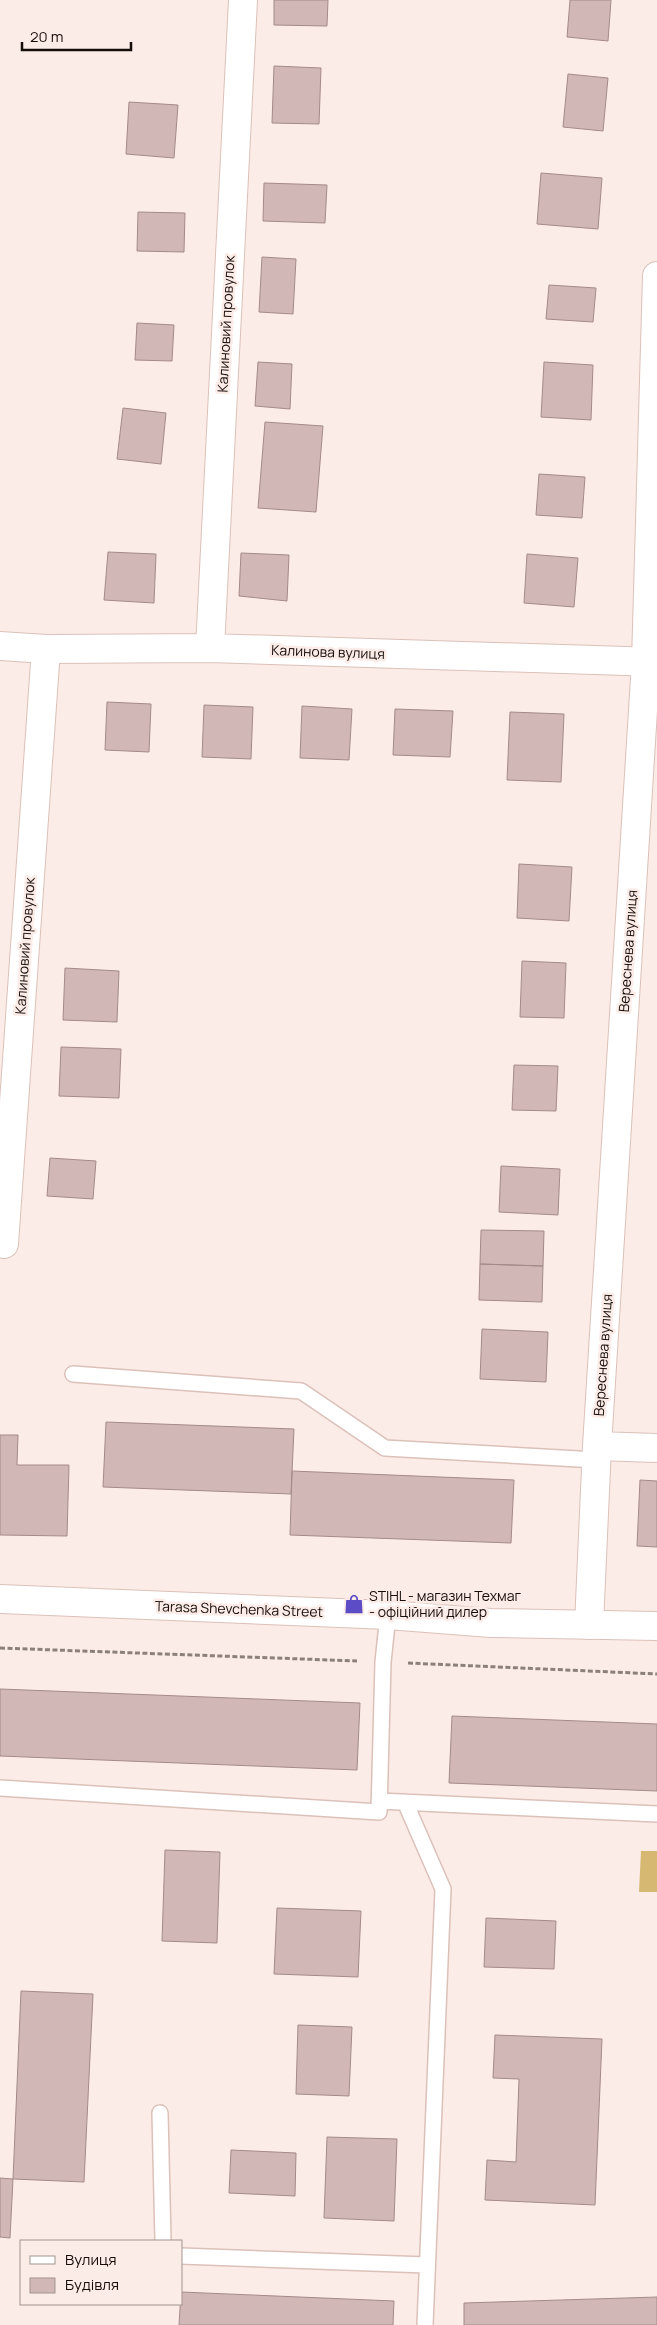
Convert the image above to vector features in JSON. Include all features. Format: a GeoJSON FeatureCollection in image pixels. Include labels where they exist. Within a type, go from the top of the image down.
{"type":"FeatureCollection","features":[{"type":"Feature","properties":{"kind":"street","name":"Калиновий провулок"},"geometry":{"type":"LineString","coordinates":[[210,648],[243,0]]}},
{"type":"Feature","properties":{"kind":"street","name":"Вереснева вулиця"},"geometry":{"type":"LineString","coordinates":[[588,1624],[596,1453],[652,662],[657,276]]}},
{"type":"Feature","properties":{"kind":"street","name":"Калинова вулиця"},"geometry":{"type":"LineString","coordinates":[[0,646],[46,649],[210,648],[652,662]]}},
{"type":"Feature","properties":{"kind":"street","name":"Калиновий провулок"},"geometry":{"type":"LineString","coordinates":[[4,1244],[46,649]]}},
{"type":"Feature","properties":{"kind":"street"},"geometry":{"type":"LineString","coordinates":[[596,1453],[657,1448]]}},
{"type":"Feature","properties":{"kind":"street","name":"Tarasa Shevchenka Street"},"geometry":{"type":"LineString","coordinates":[[0,1598],[388,1615],[491,1623],[657,1626]]}},
{"type":"Feature","properties":{"kind":"lane"},"geometry":{"type":"LineString","coordinates":[[73,1374],[300,1391],[385,1448],[596,1453]]}},
{"type":"Feature","properties":{"kind":"lane"},"geometry":{"type":"LineString","coordinates":[[0,1788],[379,1812],[384,1662],[388,1615]]}},
{"type":"Feature","properties":{"kind":"lane"},"geometry":{"type":"LineString","coordinates":[[379,1801],[657,1814]]}},
{"type":"Feature","properties":{"kind":"lane"},"geometry":{"type":"LineString","coordinates":[[406,1802],[444,1889],[426,2265],[425,2325]]}},
{"type":"Feature","properties":{"kind":"lane"},"geometry":{"type":"LineString","coordinates":[[160,2113],[163,2240]]}},
{"type":"Feature","properties":{"kind":"lane"},"geometry":{"type":"LineString","coordinates":[[182,2256],[426,2265]]}},
{"type":"Feature","properties":{"kind":"path"},"geometry":{"type":"LineString","coordinates":[[0,1648],[657,1674]]}},
{"type":"Feature","properties":{"kind":"shaded area"},"geometry":{"type":"Polygon","coordinates":[[[641,1851],[657,1851],[657,1892],[639,1892],[641,1851]]]}},
{"type":"Feature","properties":{"kind":"building"},"geometry":{"type":"Polygon","coordinates":[[[274,0],[328,0],[327,26],[274,25],[274,0]]]}},
{"type":"Feature","properties":{"kind":"building"},"geometry":{"type":"Polygon","coordinates":[[[570,0],[611,0],[608,41],[567,37],[570,0]]]}},
{"type":"Feature","properties":{"kind":"building"},"geometry":{"type":"Polygon","coordinates":[[[274,66],[321,68],[319,124],[272,123],[274,66]]]}},
{"type":"Feature","properties":{"kind":"building"},"geometry":{"type":"Polygon","coordinates":[[[568,74],[608,78],[603,131],[563,127],[568,74]]]}},
{"type":"Feature","properties":{"kind":"building"},"geometry":{"type":"Polygon","coordinates":[[[129,102],[178,105],[174,158],[126,154],[129,102]]]}},
{"type":"Feature","properties":{"kind":"building"},"geometry":{"type":"Polygon","coordinates":[[[541,173],[602,178],[598,229],[537,224],[541,173]]]}},
{"type":"Feature","properties":{"kind":"building"},"geometry":{"type":"Polygon","coordinates":[[[264,183],[327,185],[325,223],[263,221],[264,183]]]}},
{"type":"Feature","properties":{"kind":"building"},"geometry":{"type":"Polygon","coordinates":[[[138,212],[185,213],[184,252],[137,251],[138,212]]]}},
{"type":"Feature","properties":{"kind":"building"},"geometry":{"type":"Polygon","coordinates":[[[262,257],[296,259],[293,314],[259,312],[262,257]]]}},
{"type":"Feature","properties":{"kind":"building"},"geometry":{"type":"Polygon","coordinates":[[[549,285],[596,288],[593,322],[546,319],[549,285]]]}},
{"type":"Feature","properties":{"kind":"building"},"geometry":{"type":"Polygon","coordinates":[[[137,323],[174,325],[172,361],[135,360],[137,323]]]}},
{"type":"Feature","properties":{"kind":"building"},"geometry":{"type":"Polygon","coordinates":[[[258,362],[292,364],[290,409],[255,406],[258,362]]]}},
{"type":"Feature","properties":{"kind":"building"},"geometry":{"type":"Polygon","coordinates":[[[544,362],[593,365],[591,420],[541,417],[544,362]]]}},
{"type":"Feature","properties":{"kind":"building"},"geometry":{"type":"Polygon","coordinates":[[[123,408],[166,413],[161,464],[117,459],[123,408]]]}},
{"type":"Feature","properties":{"kind":"building"},"geometry":{"type":"Polygon","coordinates":[[[265,422],[323,426],[316,512],[258,508],[265,422]]]}},
{"type":"Feature","properties":{"kind":"building"},"geometry":{"type":"Polygon","coordinates":[[[539,474],[585,477],[582,518],[536,515],[539,474]]]}},
{"type":"Feature","properties":{"kind":"building"},"geometry":{"type":"Polygon","coordinates":[[[108,552],[156,554],[154,603],[104,600],[108,552]]]}},
{"type":"Feature","properties":{"kind":"building"},"geometry":{"type":"Polygon","coordinates":[[[241,553],[289,555],[287,601],[239,596],[241,553]]]}},
{"type":"Feature","properties":{"kind":"building"},"geometry":{"type":"Polygon","coordinates":[[[527,554],[578,558],[574,607],[524,603],[527,554]]]}},
{"type":"Feature","properties":{"kind":"building"},"geometry":{"type":"Polygon","coordinates":[[[107,702],[151,704],[149,752],[105,750],[107,702]]]}},
{"type":"Feature","properties":{"kind":"building"},"geometry":{"type":"Polygon","coordinates":[[[204,705],[253,707],[251,759],[202,757],[204,705]]]}},
{"type":"Feature","properties":{"kind":"building"},"geometry":{"type":"Polygon","coordinates":[[[302,706],[352,709],[349,760],[300,758],[302,706]]]}},
{"type":"Feature","properties":{"kind":"building"},"geometry":{"type":"Polygon","coordinates":[[[395,709],[453,711],[450,757],[393,755],[395,709]]]}},
{"type":"Feature","properties":{"kind":"building"},"geometry":{"type":"Polygon","coordinates":[[[510,712],[564,714],[561,782],[507,780],[510,712]]]}},
{"type":"Feature","properties":{"kind":"building"},"geometry":{"type":"Polygon","coordinates":[[[519,864],[572,867],[569,921],[517,918],[519,864]]]}},
{"type":"Feature","properties":{"kind":"building"},"geometry":{"type":"Polygon","coordinates":[[[522,961],[566,963],[564,1018],[520,1017],[522,961]]]}},
{"type":"Feature","properties":{"kind":"building"},"geometry":{"type":"Polygon","coordinates":[[[65,968],[119,971],[117,1022],[63,1020],[65,968]]]}},
{"type":"Feature","properties":{"kind":"building"},"geometry":{"type":"Polygon","coordinates":[[[61,1047],[121,1049],[119,1098],[59,1096],[61,1047]]]}},
{"type":"Feature","properties":{"kind":"building"},"geometry":{"type":"Polygon","coordinates":[[[514,1065],[558,1066],[556,1111],[512,1110],[514,1065]]]}},
{"type":"Feature","properties":{"kind":"building"},"geometry":{"type":"Polygon","coordinates":[[[50,1158],[96,1161],[93,1199],[47,1196],[50,1158]]]}},
{"type":"Feature","properties":{"kind":"building"},"geometry":{"type":"Polygon","coordinates":[[[501,1166],[560,1169],[558,1215],[499,1212],[501,1166]]]}},
{"type":"Feature","properties":{"kind":"building"},"geometry":{"type":"Polygon","coordinates":[[[481,1230],[544,1231],[543,1266],[480,1264],[481,1230]]]}},
{"type":"Feature","properties":{"kind":"building"},"geometry":{"type":"Polygon","coordinates":[[[480,1264],[543,1266],[542,1302],[479,1300],[480,1264]]]}},
{"type":"Feature","properties":{"kind":"building"},"geometry":{"type":"Polygon","coordinates":[[[482,1329],[548,1332],[546,1382],[480,1379],[482,1329]]]}},
{"type":"Feature","properties":{"kind":"building"},"geometry":{"type":"Polygon","coordinates":[[[106,1422],[294,1429],[291,1494],[103,1487],[106,1422]]]}},
{"type":"Feature","properties":{"kind":"building"},"geometry":{"type":"Polygon","coordinates":[[[0,1435],[18,1435],[17,1465],[69,1465],[67,1536],[0,1535],[0,1435]]]}},
{"type":"Feature","properties":{"kind":"building"},"geometry":{"type":"Polygon","coordinates":[[[292,1471],[514,1480],[511,1543],[290,1535],[292,1471]]]}},
{"type":"Feature","properties":{"kind":"building"},"geometry":{"type":"Polygon","coordinates":[[[640,1480],[657,1481],[657,1547],[637,1546],[640,1480]]]}},
{"type":"Feature","properties":{"kind":"building"},"geometry":{"type":"Polygon","coordinates":[[[0,1689],[360,1703],[357,1770],[0,1756],[0,1689]]]}},
{"type":"Feature","properties":{"kind":"building"},"geometry":{"type":"Polygon","coordinates":[[[452,1716],[657,1724],[657,1791],[449,1783],[452,1716]]]}},
{"type":"Feature","properties":{"kind":"building"},"geometry":{"type":"Polygon","coordinates":[[[165,1850],[220,1852],[217,1943],[162,1941],[165,1850]]]}},
{"type":"Feature","properties":{"kind":"building"},"geometry":{"type":"Polygon","coordinates":[[[277,1908],[361,1911],[358,1977],[274,1974],[277,1908]]]}},
{"type":"Feature","properties":{"kind":"building"},"geometry":{"type":"Polygon","coordinates":[[[486,1918],[556,1921],[554,1969],[484,1967],[486,1918]]]}},
{"type":"Feature","properties":{"kind":"building"},"geometry":{"type":"Polygon","coordinates":[[[21,1991],[93,1994],[84,2182],[13,2179],[21,1991]]]}},
{"type":"Feature","properties":{"kind":"building"},"geometry":{"type":"Polygon","coordinates":[[[298,2025],[352,2027],[349,2096],[296,2094],[298,2025]]]}},
{"type":"Feature","properties":{"kind":"building"},"geometry":{"type":"Polygon","coordinates":[[[495,2035],[602,2039],[595,2205],[485,2200],[487,2160],[516,2162],[519,2079],[493,2078],[495,2035]]]}},
{"type":"Feature","properties":{"kind":"building"},"geometry":{"type":"Polygon","coordinates":[[[327,2137],[397,2139],[394,2221],[324,2218],[327,2137]]]}},
{"type":"Feature","properties":{"kind":"building"},"geometry":{"type":"Polygon","coordinates":[[[231,2150],[296,2153],[295,2196],[229,2193],[231,2150]]]}},
{"type":"Feature","properties":{"kind":"building"},"geometry":{"type":"Polygon","coordinates":[[[0,2178],[13,2179],[10,2238],[0,2237],[0,2178]]]}},
{"type":"Feature","properties":{"kind":"building"},"geometry":{"type":"Polygon","coordinates":[[[182,2292],[394,2301],[393,2325],[179,2325],[182,2292]]]}},
{"type":"Feature","properties":{"kind":"building"},"geometry":{"type":"Polygon","coordinates":[[[657,2297],[657,2325],[464,2325],[464,2303],[657,2297]]]}},
{"type":"Feature","properties":{"kind":"place","name":"STIHL - магазин Техмаг - офіційний дилер"},"geometry":{"type":"Point","coordinates":[354,1604]}}]}
